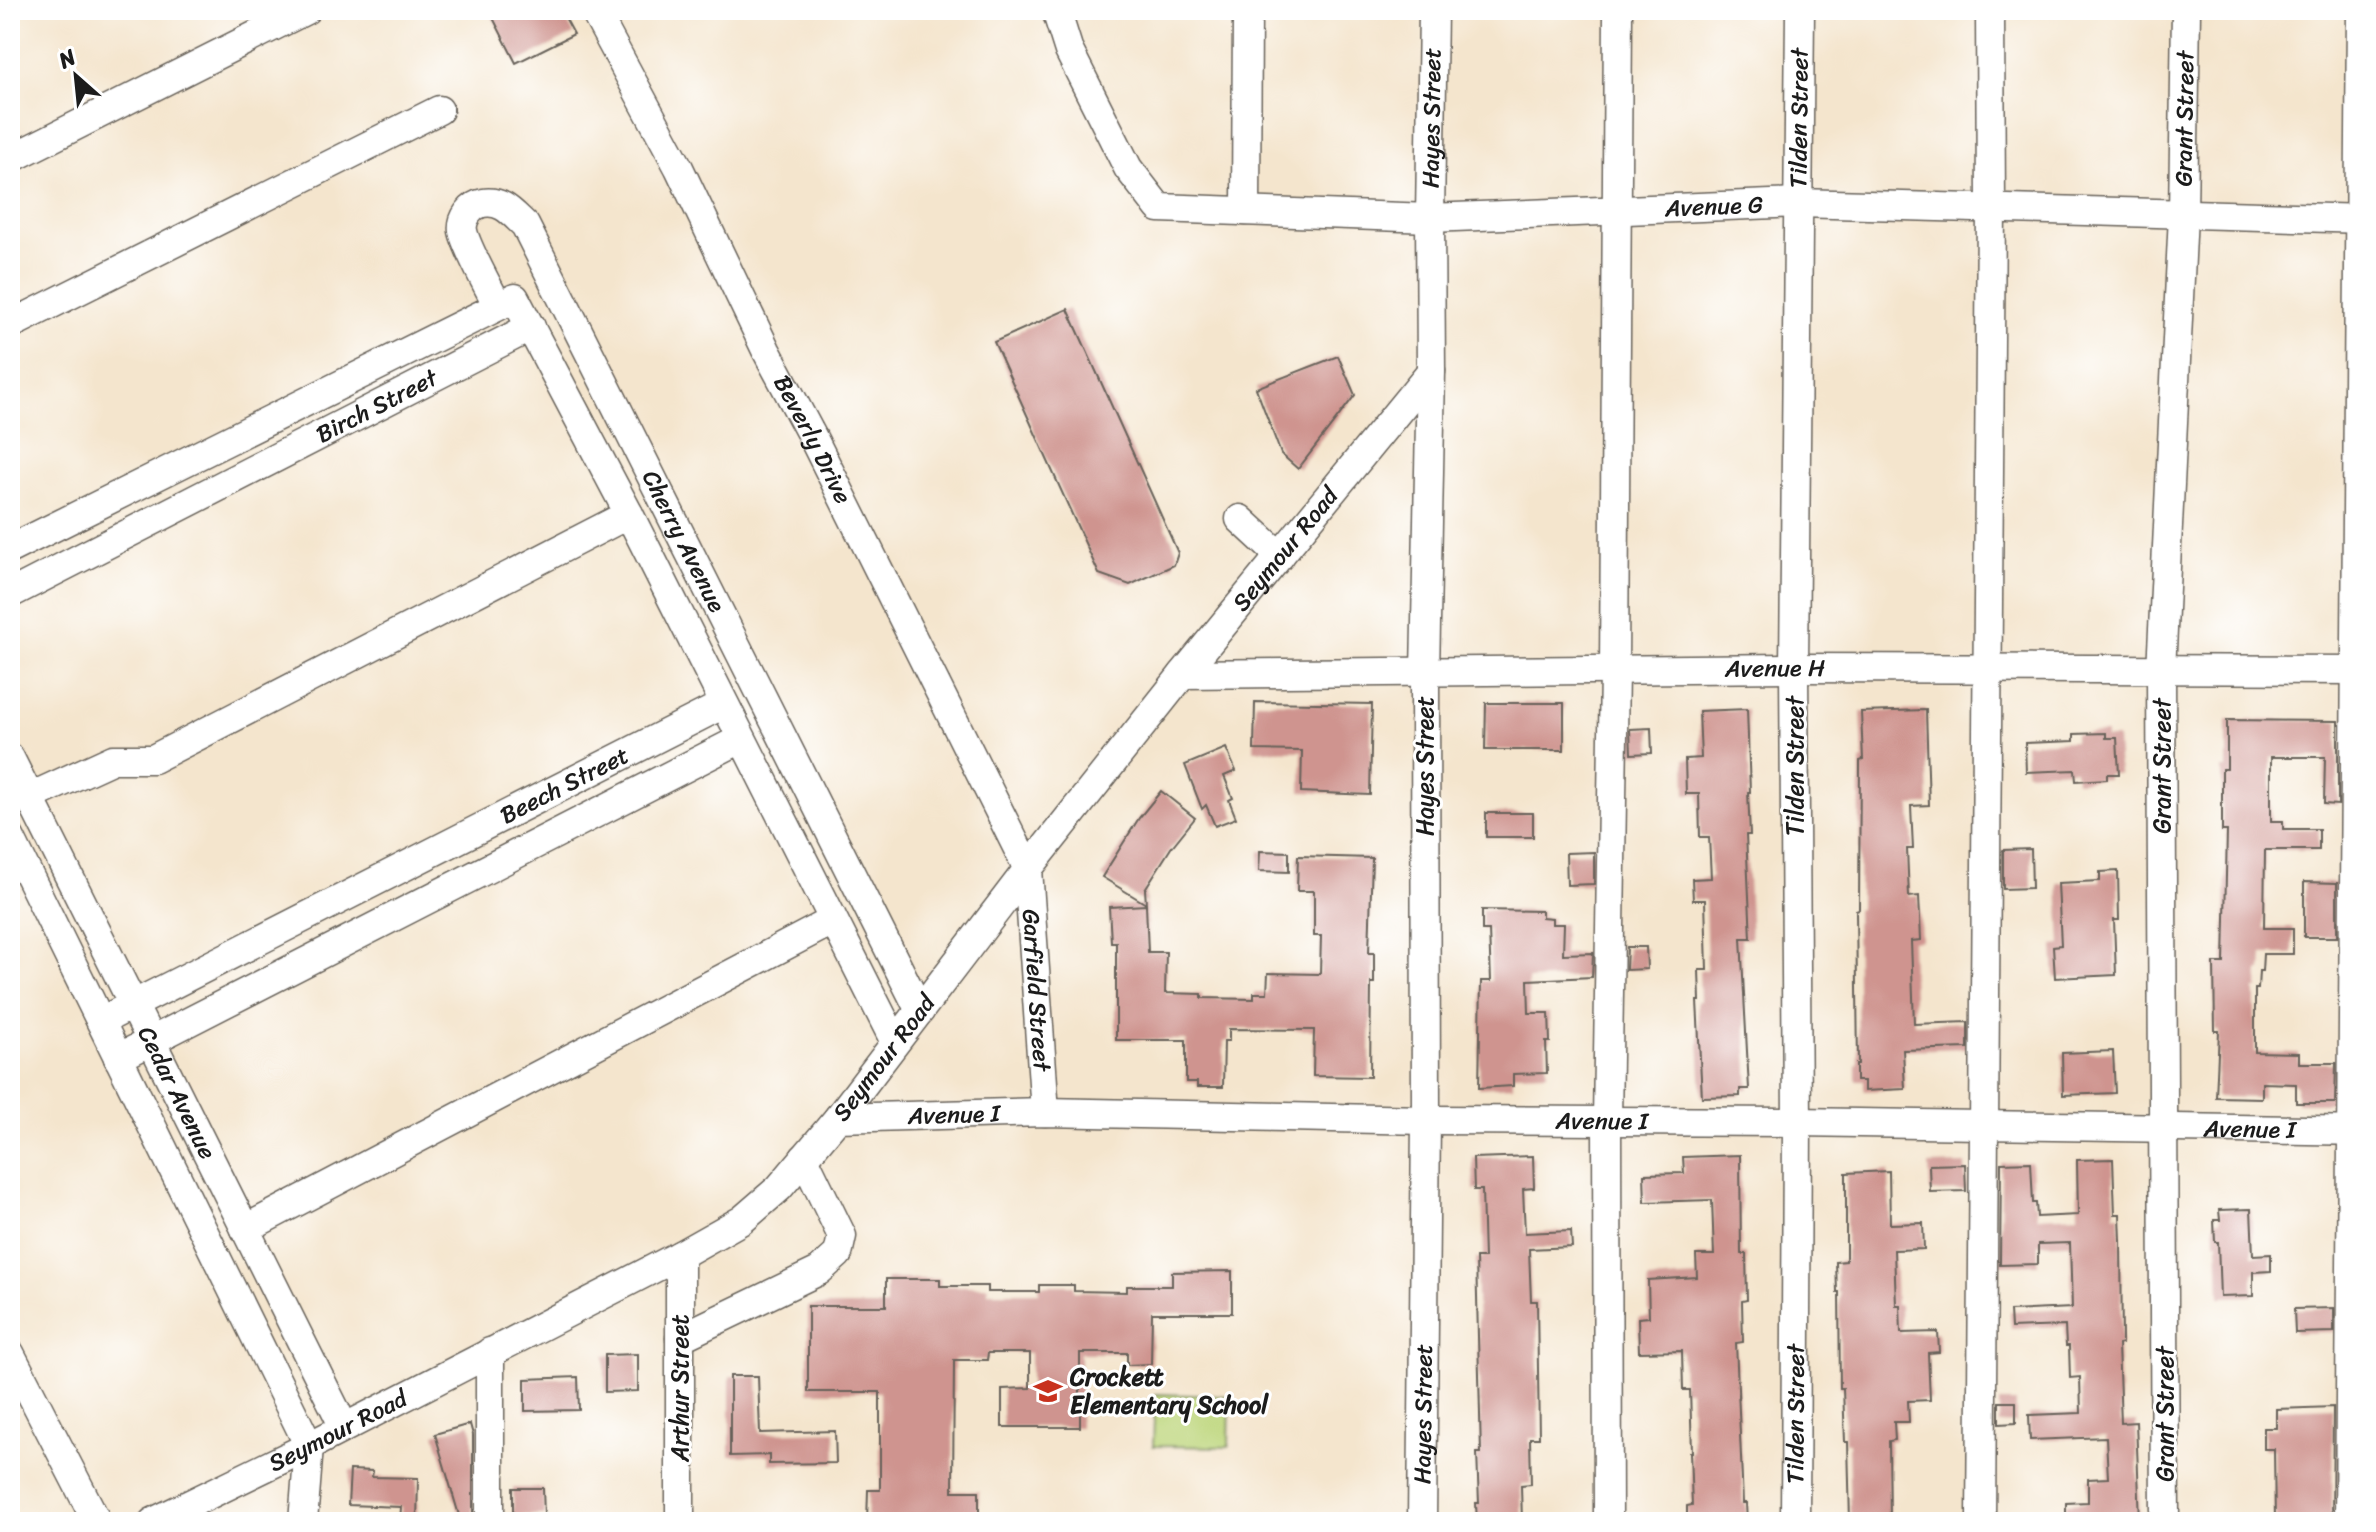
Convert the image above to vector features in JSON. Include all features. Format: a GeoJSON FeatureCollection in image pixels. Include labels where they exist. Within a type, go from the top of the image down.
{"type":"FeatureCollection","features":[{"type":"Feature","properties":{"kind":"street"},"geometry":{"type":"LineString","coordinates":[[10,159],[306,10]]}},
{"type":"Feature","properties":{"kind":"street","name":"Beverly Drive"},"geometry":{"type":"LineString","coordinates":[[594,10],[679,168],[766,350],[1028,869]]}},
{"type":"Feature","properties":{"kind":"street","name":"Avenue G"},"geometry":{"type":"LineString","coordinates":[[1056,10],[1069,51],[1128,168],[1159,208],[1430,218],[1798,203],[2362,219]]}},
{"type":"Feature","properties":{"kind":"street"},"geometry":{"type":"LineString","coordinates":[[1246,211],[1247,10]]}},
{"type":"Feature","properties":{"kind":"street","name":"Hayes Street"},"geometry":{"type":"LineString","coordinates":[[1422,1522],[1426,1120],[1425,673],[1433,10]]}},
{"type":"Feature","properties":{"kind":"street"},"geometry":{"type":"LineString","coordinates":[[1608,1522],[1607,1121],[1614,671],[1618,10]]}},
{"type":"Feature","properties":{"kind":"street","name":"Tilden Street"},"geometry":{"type":"LineString","coordinates":[[1795,1522],[1797,1122],[1794,668],[1800,10]]}},
{"type":"Feature","properties":{"kind":"street"},"geometry":{"type":"LineString","coordinates":[[1981,1522],[1986,1125],[1990,10]]}},
{"type":"Feature","properties":{"kind":"street","name":"Grant Street"},"geometry":{"type":"LineString","coordinates":[[2165,1522],[2161,671],[2183,215],[2186,10]]}},
{"type":"Feature","properties":{"kind":"street"},"geometry":{"type":"LineString","coordinates":[[2349,1522],[2359,1131],[2361,10]]}},
{"type":"Feature","properties":{"kind":"street"},"geometry":{"type":"LineString","coordinates":[[10,325],[439,110]]}},
{"type":"Feature","properties":{"kind":"street","name":"Cherry Avenue"},"geometry":{"type":"LineString","coordinates":[[895,1042],[629,514],[531,327],[507,302],[463,230],[466,215],[477,204],[495,201],[507,207],[525,225],[920,1011]]}},
{"type":"Feature","properties":{"kind":"street","name":"Birch Street"},"geometry":{"type":"LineString","coordinates":[[10,549],[507,302]]}},
{"type":"Feature","properties":{"kind":"street","name":"Birch Street"},"geometry":{"type":"LineString","coordinates":[[10,594],[531,327]]}},
{"type":"Feature","properties":{"kind":"street","name":"Seymour Road"},"geometry":{"type":"LineString","coordinates":[[153,1522],[309,1446],[680,1255],[742,1220],[779,1188],[838,1118],[1028,869],[1183,674],[1431,371]]}},
{"type":"Feature","properties":{"kind":"street"},"geometry":{"type":"LineString","coordinates":[[204,452],[222,486]]}},
{"type":"Feature","properties":{"kind":"street"},"geometry":{"type":"LineString","coordinates":[[30,797],[113,759],[153,759],[629,514]]}},
{"type":"Feature","properties":{"kind":"street"},"geometry":{"type":"LineString","coordinates":[[1240,519],[1280,556]]}},
{"type":"Feature","properties":{"kind":"street","name":"Avenue H"},"geometry":{"type":"LineString","coordinates":[[1183,674],[1794,668],[2361,670]]}},
{"type":"Feature","properties":{"kind":"street","name":"Beech Street"},"geometry":{"type":"LineString","coordinates":[[101,1021],[724,704]]}},
{"type":"Feature","properties":{"kind":"street","name":"Beech Street"},"geometry":{"type":"LineString","coordinates":[[118,1058],[741,739]]}},
{"type":"Feature","properties":{"kind":"street","name":"Cedar Avenue"},"geometry":{"type":"LineString","coordinates":[[10,758],[344,1427]]}},
{"type":"Feature","properties":{"kind":"street","name":"Cedar Avenue"},"geometry":{"type":"LineString","coordinates":[[10,837],[309,1446]]}},
{"type":"Feature","properties":{"kind":"street"},"geometry":{"type":"LineString","coordinates":[[405,866],[423,900]]}},
{"type":"Feature","properties":{"kind":"street","name":"Garfield Street"},"geometry":{"type":"LineString","coordinates":[[1028,869],[1045,1112]]}},
{"type":"Feature","properties":{"kind":"street"},"geometry":{"type":"LineString","coordinates":[[245,1229],[832,921]]}},
{"type":"Feature","properties":{"kind":"street","name":"Avenue I"},"geometry":{"type":"LineString","coordinates":[[838,1118],[1045,1112],[1426,1120],[2359,1131]]}},
{"type":"Feature","properties":{"kind":"street"},"geometry":{"type":"LineString","coordinates":[[680,1338],[819,1271],[838,1254],[842,1236],[804,1158]]}},
{"type":"Feature","properties":{"kind":"street","name":"Arthur Street"},"geometry":{"type":"LineString","coordinates":[[680,1255],[680,1522]]}},
{"type":"Feature","properties":{"kind":"street"},"geometry":{"type":"LineString","coordinates":[[490,1352],[490,1522]]}},
{"type":"Feature","properties":{"kind":"street"},"geometry":{"type":"LineString","coordinates":[[10,1353],[97,1522]]}},
{"type":"Feature","properties":{"kind":"street"},"geometry":{"type":"LineString","coordinates":[[303,1522],[309,1446]]}},
{"type":"Feature","properties":{"kind":"green space"},"geometry":{"type":"Polygon","coordinates":[[[1155,1394],[1230,1396],[1229,1447],[1153,1446],[1155,1394]]]}},
{"type":"Feature","properties":{"kind":"building"},"geometry":{"type":"Polygon","coordinates":[[[489,10],[561,10],[574,34],[516,63],[489,10]]]}},
{"type":"Feature","properties":{"kind":"building"},"geometry":{"type":"Polygon","coordinates":[[[1068,309],[1178,553],[1174,565],[1130,585],[1099,574],[994,342],[1068,309]]]}},
{"type":"Feature","properties":{"kind":"building"},"geometry":{"type":"Polygon","coordinates":[[[1338,356],[1355,395],[1298,469],[1281,454],[1256,388],[1338,356]]]}},
{"type":"Feature","properties":{"kind":"building"},"geometry":{"type":"Polygon","coordinates":[[[1255,702],[1372,704],[1370,795],[1301,792],[1302,751],[1254,750],[1255,702]]]}},
{"type":"Feature","properties":{"kind":"building"},"geometry":{"type":"Polygon","coordinates":[[[1486,703],[1564,703],[1564,750],[1485,750],[1486,703]]]}},
{"type":"Feature","properties":{"kind":"building"},"geometry":{"type":"Polygon","coordinates":[[[1747,709],[1750,835],[1746,835],[1751,938],[1741,938],[1749,1089],[1740,1089],[1740,1096],[1702,1097],[1697,1001],[1700,1001],[1699,970],[1707,970],[1705,900],[1693,900],[1692,879],[1711,878],[1709,837],[1700,837],[1699,794],[1686,794],[1685,759],[1701,758],[1699,711],[1747,709]]]}},
{"type":"Feature","properties":{"kind":"building"},"geometry":{"type":"Polygon","coordinates":[[[1926,710],[1929,805],[1911,806],[1913,849],[1907,849],[1909,897],[1919,896],[1921,940],[1911,941],[1914,1024],[1968,1022],[1968,1048],[1903,1050],[1905,1089],[1864,1091],[1864,1081],[1856,1081],[1856,910],[1859,909],[1860,761],[1863,760],[1861,712],[1926,710]]]}},
{"type":"Feature","properties":{"kind":"building"},"geometry":{"type":"Polygon","coordinates":[[[2227,720],[2338,721],[2338,805],[2324,804],[2325,757],[2271,757],[2271,821],[2283,821],[2283,829],[2319,829],[2319,850],[2265,850],[2264,928],[2293,928],[2293,954],[2263,954],[2258,989],[2255,989],[2255,1052],[2299,1053],[2299,1063],[2336,1063],[2335,1103],[2296,1103],[2296,1084],[2262,1083],[2262,1098],[2216,1097],[2219,1031],[2215,1031],[2214,963],[2224,963],[2227,831],[2222,831],[2222,769],[2227,769],[2227,720]]]}},
{"type":"Feature","properties":{"kind":"building"},"geometry":{"type":"Polygon","coordinates":[[[1651,728],[1652,753],[1631,754],[1630,729],[1651,728]]]}},
{"type":"Feature","properties":{"kind":"building"},"geometry":{"type":"Polygon","coordinates":[[[2106,733],[2106,738],[2117,738],[2119,774],[2107,774],[2107,779],[2076,781],[2075,770],[2026,772],[2025,743],[2074,741],[2074,734],[2106,733]]]}},
{"type":"Feature","properties":{"kind":"building"},"geometry":{"type":"Polygon","coordinates":[[[1226,748],[1236,771],[1224,776],[1233,798],[1229,800],[1236,818],[1215,826],[1206,805],[1202,809],[1185,765],[1226,748]]]}},
{"type":"Feature","properties":{"kind":"building"},"geometry":{"type":"Polygon","coordinates":[[[1161,791],[1195,818],[1145,889],[1146,904],[1102,877],[1139,818],[1161,791]]]}},
{"type":"Feature","properties":{"kind":"building"},"geometry":{"type":"Polygon","coordinates":[[[1486,813],[1533,813],[1533,837],[1486,837],[1486,813]]]}},
{"type":"Feature","properties":{"kind":"building"},"geometry":{"type":"Polygon","coordinates":[[[2031,849],[2032,888],[2003,889],[2003,850],[2031,849]]]}},
{"type":"Feature","properties":{"kind":"building"},"geometry":{"type":"Polygon","coordinates":[[[1260,851],[1289,852],[1289,872],[1259,871],[1260,851]]]}},
{"type":"Feature","properties":{"kind":"building"},"geometry":{"type":"Polygon","coordinates":[[[1594,852],[1594,884],[1567,885],[1566,853],[1594,852]]]}},
{"type":"Feature","properties":{"kind":"building"},"geometry":{"type":"Polygon","coordinates":[[[1298,856],[1372,858],[1369,953],[1374,953],[1374,983],[1371,983],[1370,1077],[1313,1076],[1314,1030],[1229,1029],[1229,1041],[1224,1041],[1223,1087],[1197,1087],[1197,1082],[1186,1082],[1186,1040],[1116,1040],[1116,942],[1111,942],[1109,907],[1146,905],[1148,952],[1166,952],[1165,993],[1202,994],[1202,998],[1254,999],[1254,993],[1267,993],[1268,973],[1320,974],[1321,936],[1314,936],[1314,891],[1297,891],[1298,856]]]}},
{"type":"Feature","properties":{"kind":"building"},"geometry":{"type":"Polygon","coordinates":[[[2118,871],[2119,920],[2114,920],[2116,975],[2055,978],[2053,946],[2061,945],[2058,883],[2100,881],[2100,872],[2118,871]]]}},
{"type":"Feature","properties":{"kind":"building"},"geometry":{"type":"Polygon","coordinates":[[[2304,882],[2337,883],[2337,937],[2304,937],[2304,882]]]}},
{"type":"Feature","properties":{"kind":"building"},"geometry":{"type":"Polygon","coordinates":[[[1482,910],[1542,911],[1542,917],[1552,918],[1552,924],[1564,924],[1563,954],[1593,953],[1592,977],[1528,980],[1529,1013],[1549,1013],[1547,1073],[1513,1074],[1513,1086],[1479,1088],[1481,981],[1491,981],[1489,930],[1482,930],[1482,910]]]}},
{"type":"Feature","properties":{"kind":"building"},"geometry":{"type":"Polygon","coordinates":[[[1627,947],[1646,947],[1647,969],[1626,970],[1627,947]]]}},
{"type":"Feature","properties":{"kind":"building"},"geometry":{"type":"Polygon","coordinates":[[[2113,1051],[2115,1093],[2063,1095],[2062,1053],[2113,1051]]]}},
{"type":"Feature","properties":{"kind":"building"},"geometry":{"type":"Polygon","coordinates":[[[1740,1155],[1741,1254],[1746,1254],[1747,1300],[1742,1301],[1743,1342],[1736,1343],[1743,1503],[1746,1503],[1747,1522],[1687,1522],[1687,1506],[1692,1505],[1692,1452],[1690,1390],[1683,1390],[1682,1351],[1639,1352],[1638,1318],[1649,1317],[1648,1280],[1697,1277],[1696,1255],[1714,1255],[1712,1200],[1645,1202],[1644,1174],[1684,1173],[1683,1157],[1740,1155]]]}},
{"type":"Feature","properties":{"kind":"building"},"geometry":{"type":"Polygon","coordinates":[[[1533,1156],[1534,1188],[1523,1189],[1525,1233],[1571,1231],[1572,1247],[1529,1249],[1531,1301],[1537,1301],[1539,1438],[1530,1438],[1531,1484],[1521,1485],[1522,1522],[1477,1522],[1477,1453],[1481,1453],[1476,1258],[1484,1258],[1482,1190],[1474,1190],[1473,1158],[1533,1156]]]}},
{"type":"Feature","properties":{"kind":"building"},"geometry":{"type":"Polygon","coordinates":[[[2113,1159],[2115,1214],[2120,1214],[2121,1241],[2122,1344],[2118,1345],[2121,1423],[2136,1422],[2140,1522],[2066,1522],[2066,1503],[2088,1502],[2088,1479],[2108,1478],[2106,1437],[2030,1440],[2029,1415],[2081,1413],[2080,1377],[2070,1378],[2065,1326],[2011,1328],[2010,1311],[2072,1308],[2070,1243],[2038,1244],[2038,1264],[2000,1265],[2001,1163],[2031,1162],[2033,1203],[2036,1203],[2037,1217],[2078,1215],[2077,1160],[2113,1159]]]}},
{"type":"Feature","properties":{"kind":"building"},"geometry":{"type":"Polygon","coordinates":[[[1965,1164],[1966,1191],[1930,1192],[1929,1165],[1965,1164]]]}},
{"type":"Feature","properties":{"kind":"building"},"geometry":{"type":"Polygon","coordinates":[[[1889,1171],[1890,1224],[1923,1223],[1924,1249],[1894,1250],[1896,1305],[1900,1305],[1901,1333],[1938,1332],[1939,1352],[1928,1353],[1930,1400],[1908,1401],[1909,1422],[1894,1422],[1895,1440],[1889,1441],[1890,1522],[1850,1522],[1848,1442],[1845,1442],[1843,1388],[1840,1388],[1836,1262],[1846,1261],[1846,1173],[1889,1171]]]}},
{"type":"Feature","properties":{"kind":"building"},"geometry":{"type":"Polygon","coordinates":[[[2251,1209],[2253,1255],[2271,1254],[2271,1271],[2253,1272],[2253,1296],[2220,1297],[2214,1220],[2220,1220],[2219,1210],[2251,1209]]]}},
{"type":"Feature","properties":{"kind":"building"},"geometry":{"type":"Polygon","coordinates":[[[1232,1271],[1232,1313],[1152,1313],[1151,1364],[1127,1365],[1127,1353],[1080,1353],[1080,1427],[1002,1427],[1002,1389],[1030,1388],[1030,1353],[988,1353],[987,1360],[954,1360],[953,1491],[979,1491],[979,1522],[867,1522],[868,1490],[880,1490],[880,1392],[808,1392],[808,1306],[886,1306],[886,1279],[940,1279],[940,1286],[988,1286],[988,1292],[1039,1292],[1039,1285],[1074,1285],[1074,1291],[1127,1292],[1127,1286],[1172,1286],[1172,1272],[1232,1271]]]}},
{"type":"Feature","properties":{"kind":"building"},"geometry":{"type":"Polygon","coordinates":[[[2334,1308],[2334,1332],[2295,1333],[2294,1309],[2334,1308]]]}},
{"type":"Feature","properties":{"kind":"building"},"geometry":{"type":"Polygon","coordinates":[[[638,1354],[638,1391],[605,1392],[605,1355],[638,1354]]]}},
{"type":"Feature","properties":{"kind":"building"},"geometry":{"type":"Polygon","coordinates":[[[730,1376],[758,1376],[760,1433],[835,1431],[836,1463],[769,1464],[769,1455],[730,1456],[730,1376]]]}},
{"type":"Feature","properties":{"kind":"building"},"geometry":{"type":"Polygon","coordinates":[[[578,1377],[579,1410],[525,1411],[525,1379],[578,1377]]]}},
{"type":"Feature","properties":{"kind":"building"},"geometry":{"type":"Polygon","coordinates":[[[1999,1402],[2016,1402],[2016,1423],[1999,1424],[1999,1402]]]}},
{"type":"Feature","properties":{"kind":"building"},"geometry":{"type":"Polygon","coordinates":[[[2333,1407],[2332,1522],[2275,1522],[2274,1449],[2264,1449],[2264,1428],[2276,1428],[2276,1409],[2333,1407]]]}},
{"type":"Feature","properties":{"kind":"building"},"geometry":{"type":"Polygon","coordinates":[[[470,1424],[473,1435],[473,1522],[461,1522],[435,1434],[470,1424]]]}},
{"type":"Feature","properties":{"kind":"building"},"geometry":{"type":"Polygon","coordinates":[[[350,1470],[373,1471],[372,1477],[418,1478],[417,1522],[400,1522],[401,1507],[348,1505],[350,1470]]]}},
{"type":"Feature","properties":{"kind":"building"},"geometry":{"type":"Polygon","coordinates":[[[513,1488],[543,1488],[544,1515],[513,1516],[513,1488]]]}},
{"type":"Feature","properties":{"kind":"place","name":"Crockett Elementary School"},"geometry":{"type":"Point","coordinates":[1048,1391]}}]}
